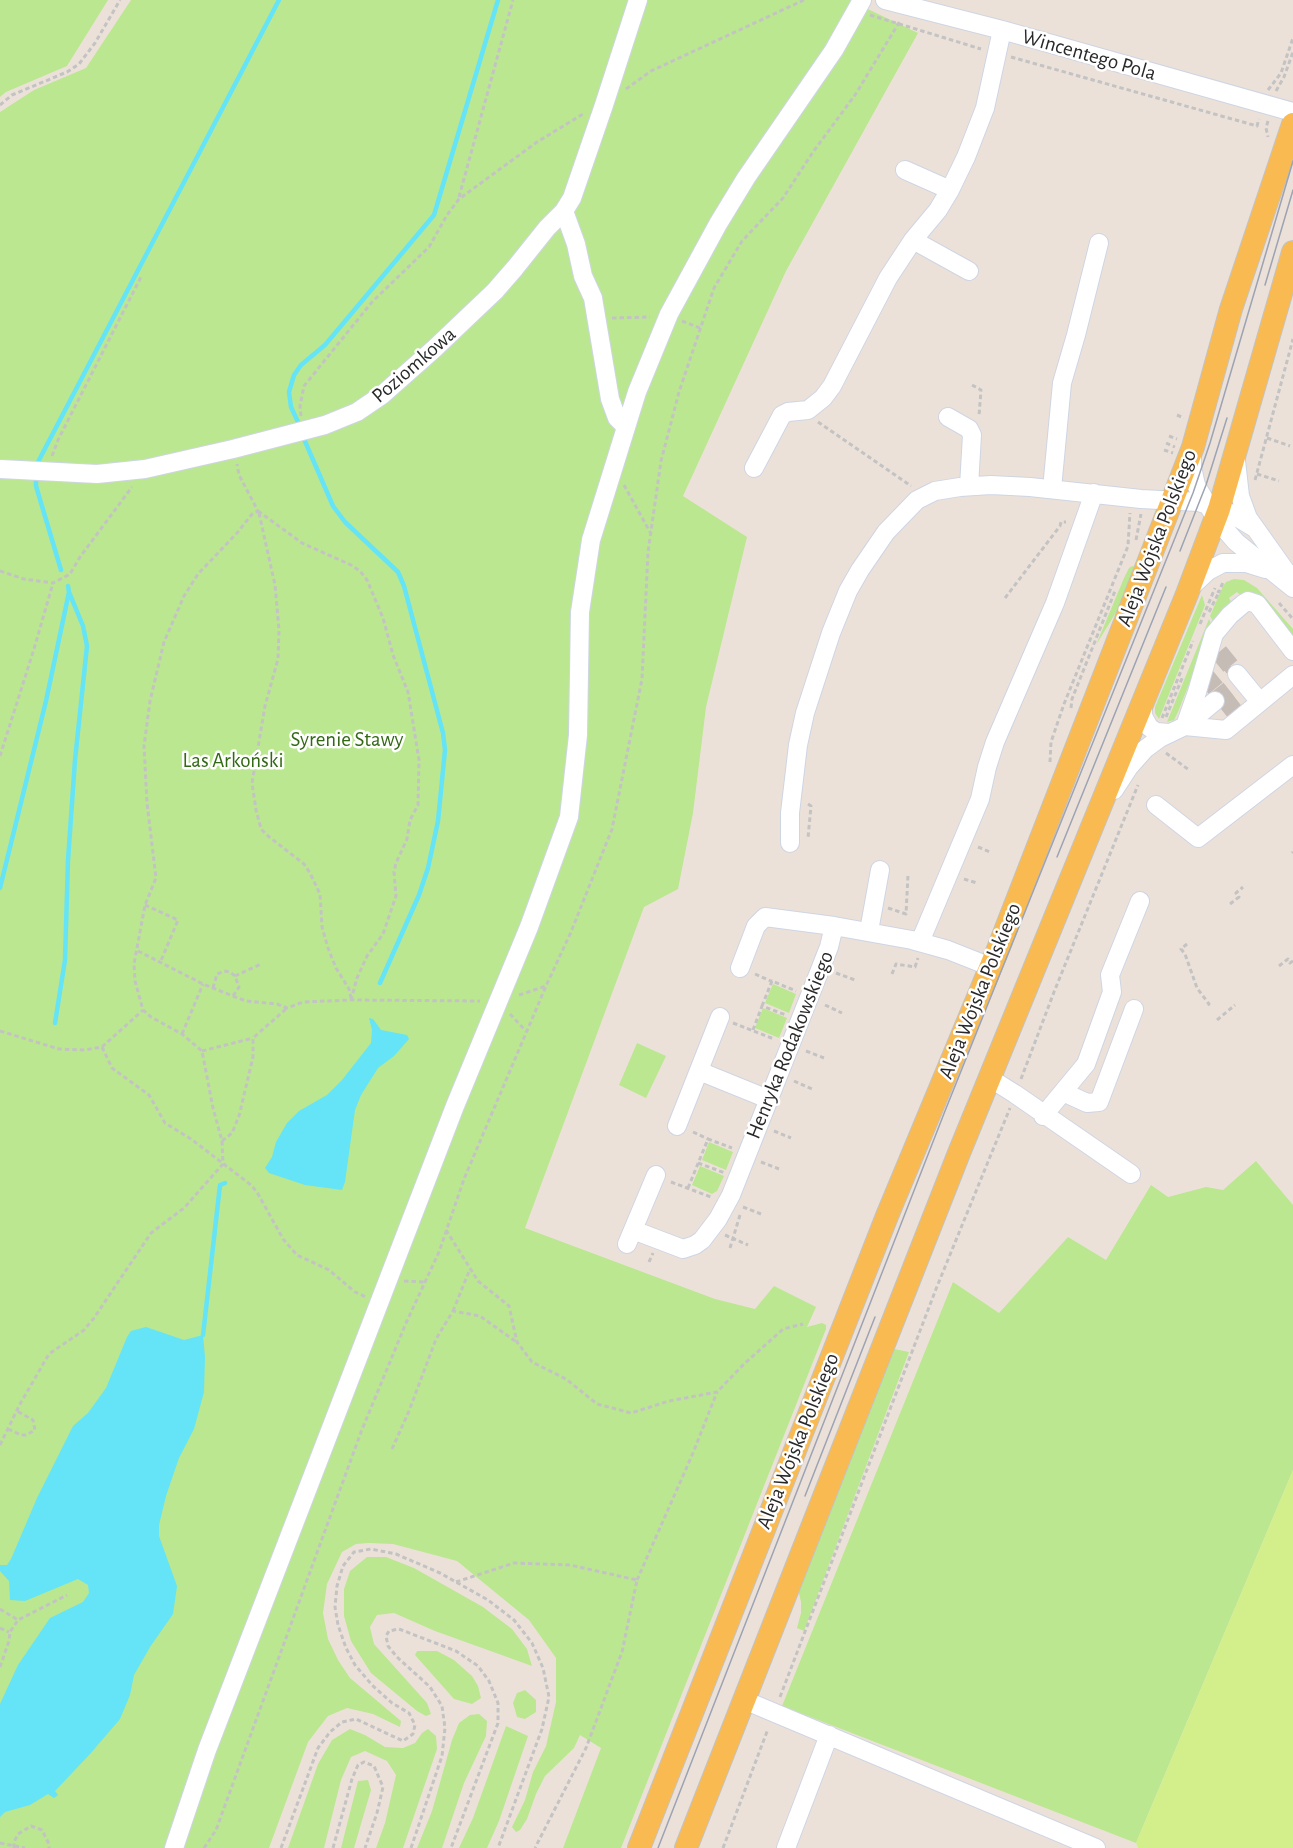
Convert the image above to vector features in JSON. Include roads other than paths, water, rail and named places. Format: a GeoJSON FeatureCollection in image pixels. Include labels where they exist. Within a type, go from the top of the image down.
{"type":"FeatureCollection","features":[{"type":"Feature","properties":{"kind":"main road","name":"Aleja Wojska Polskiego"},"geometry":{"type":"LineString","coordinates":[[639,1848],[887,1216],[991,967],[1171,501],[1181,447],[1293,124]]}},
{"type":"Feature","properties":{"kind":"main road","name":"Aleja Wojska Polskiego"},"geometry":{"type":"LineString","coordinates":[[686,1848],[988,1079],[1035,971],[1187,594],[1235,454],[1293,252]]}},
{"type":"Feature","properties":{"kind":"street","name":"Poziomkowa"},"geometry":{"type":"LineString","coordinates":[[0,469],[97,474],[145,469],[233,449],[343,419],[382,395],[495,291],[564,211],[572,198],[638,0]]}},
{"type":"Feature","properties":{"kind":"street","name":"Wincentego Pola"},"geometry":{"type":"LineString","coordinates":[[885,0],[1002,30],[1293,112]]}},
{"type":"Feature","properties":{"kind":"street"},"geometry":{"type":"LineString","coordinates":[[174,1848],[207,1750],[455,1106],[529,927],[568,817],[578,735],[580,612],[591,540],[637,392],[669,314],[718,224],[746,178],[834,50],[859,5]]}},
{"type":"Feature","properties":{"kind":"street"},"geometry":{"type":"LineString","coordinates":[[754,468],[782,416],[788,412],[808,410],[823,398],[832,386],[888,278],[950,190],[980,124],[990,91],[1002,30]]}},
{"type":"Feature","properties":{"kind":"street"},"geometry":{"type":"LineString","coordinates":[[905,170],[950,190]]}},
{"type":"Feature","properties":{"kind":"street"},"geometry":{"type":"LineString","coordinates":[[564,211],[576,244],[583,276],[596,309],[610,399],[617,418],[626,427]]}},
{"type":"Feature","properties":{"kind":"street"},"geometry":{"type":"LineString","coordinates":[[913,240],[969,271]]}},
{"type":"Feature","properties":{"kind":"street"},"geometry":{"type":"LineString","coordinates":[[1052,489],[1062,383],[1099,243]]}},
{"type":"Feature","properties":{"kind":"street"},"geometry":{"type":"LineString","coordinates":[[948,417],[969,429],[972,435],[969,486]]}},
{"type":"Feature","properties":{"kind":"street","name":"Aleja Wojska Polskiego"},"geometry":{"type":"LineString","coordinates":[[1181,447],[1191,461],[1194,479],[1213,514]]}},
{"type":"Feature","properties":{"kind":"street"},"geometry":{"type":"LineString","coordinates":[[1235,454],[1240,496],[1253,527],[1293,588]]}},
{"type":"Feature","properties":{"kind":"street"},"geometry":{"type":"LineString","coordinates":[[790,843],[792,790],[798,745],[821,663],[839,611],[852,584],[886,532],[910,506],[935,491],[969,486],[1052,489],[1171,501]]}},
{"type":"Feature","properties":{"kind":"street"},"geometry":{"type":"LineString","coordinates":[[919,942],[980,799],[995,742],[1055,603],[1094,493]]}},
{"type":"Feature","properties":{"kind":"street","name":"Aleja Wojska Polskiego"},"geometry":{"type":"LineString","coordinates":[[1171,501],[1213,514]]}},
{"type":"Feature","properties":{"kind":"street"},"geometry":{"type":"LineString","coordinates":[[1213,514],[1253,527]]}},
{"type":"Feature","properties":{"kind":"street"},"geometry":{"type":"LineString","coordinates":[[1213,514],[1236,542],[1285,578]]}},
{"type":"Feature","properties":{"kind":"street"},"geometry":{"type":"LineString","coordinates":[[1187,594],[1206,573],[1228,562],[1252,564],[1285,578]]}},
{"type":"Feature","properties":{"kind":"street"},"geometry":{"type":"LineString","coordinates":[[1097,813],[1142,752],[1165,733],[1200,689],[1204,638],[1217,630],[1230,615],[1248,601],[1253,602],[1293,651]]}},
{"type":"Feature","properties":{"kind":"street"},"geometry":{"type":"LineString","coordinates":[[1143,701],[1143,716],[1149,727],[1165,733],[1207,729],[1226,730],[1244,689],[1293,675]]}},
{"type":"Feature","properties":{"kind":"street"},"geometry":{"type":"LineString","coordinates":[[1165,733],[1220,708],[1207,729]]}},
{"type":"Feature","properties":{"kind":"street"},"geometry":{"type":"LineString","coordinates":[[1156,805],[1198,838],[1293,765]]}},
{"type":"Feature","properties":{"kind":"street"},"geometry":{"type":"LineString","coordinates":[[869,932],[880,870]]}},
{"type":"Feature","properties":{"kind":"street"},"geometry":{"type":"LineString","coordinates":[[919,942],[937,881]]}},
{"type":"Feature","properties":{"kind":"street"},"geometry":{"type":"LineString","coordinates":[[1043,1116],[1086,1064],[1112,992],[1110,975],[1140,901]]}},
{"type":"Feature","properties":{"kind":"street"},"geometry":{"type":"LineString","coordinates":[[740,968],[756,926],[765,917],[834,926]]}},
{"type":"Feature","properties":{"kind":"street","name":"Henryka Rodakowskiego"},"geometry":{"type":"LineString","coordinates":[[656,1175],[630,1237],[682,1249],[695,1245],[710,1230],[724,1209],[737,1179],[754,1158],[768,1099],[798,1048],[799,1020],[817,1001],[834,926],[919,942],[948,950],[991,967]]}},
{"type":"Feature","properties":{"kind":"street"},"geometry":{"type":"LineString","coordinates":[[1063,1092],[1087,1103],[1099,1102],[1134,1009]]}},
{"type":"Feature","properties":{"kind":"street"},"geometry":{"type":"LineString","coordinates":[[677,1126],[720,1017]]}},
{"type":"Feature","properties":{"kind":"street"},"geometry":{"type":"LineString","coordinates":[[699,1071],[768,1099]]}},
{"type":"Feature","properties":{"kind":"street"},"geometry":{"type":"LineString","coordinates":[[988,1079],[1015,1094],[1043,1116],[1131,1174]]}},
{"type":"Feature","properties":{"kind":"street"},"geometry":{"type":"LineString","coordinates":[[744,1700],[1096,1848]]}},
{"type":"Feature","properties":{"kind":"street"},"geometry":{"type":"LineString","coordinates":[[786,1848],[829,1735]]}},
{"type":"Feature","properties":{"kind":"water"},"geometry":{"type":"Polygon","coordinates":[[[369,1018],[373,1019],[381,1030],[407,1035],[409,1039],[394,1056],[378,1068],[361,1095],[355,1110],[342,1190],[305,1185],[269,1173],[265,1168],[287,1123],[299,1111],[327,1095],[371,1043],[372,1030],[369,1018]]]}},
{"type":"Feature","properties":{"kind":"water"},"geometry":{"type":"Polygon","coordinates":[[[146,1327],[184,1340],[203,1335],[204,1392],[194,1429],[179,1458],[166,1496],[159,1525],[159,1536],[177,1586],[173,1614],[134,1675],[130,1695],[120,1719],[55,1791],[58,1795],[54,1798],[48,1794],[30,1805],[5,1812],[0,1817],[0,1704],[18,1665],[50,1618],[83,1602],[89,1593],[88,1585],[78,1579],[25,1601],[10,1600],[9,1581],[0,1571],[0,1565],[7,1565],[11,1559],[37,1498],[73,1426],[88,1413],[106,1388],[127,1337],[131,1331],[146,1327]]]}},
{"type":"Feature","properties":{"kind":"waterway"},"geometry":{"type":"LineString","coordinates":[[38,462],[279,0]]}},
{"type":"Feature","properties":{"kind":"waterway"},"geometry":{"type":"LineString","coordinates":[[298,422],[291,407],[289,392],[294,375],[301,365],[325,345],[434,215],[498,0]]}},
{"type":"Feature","properties":{"kind":"waterway"},"geometry":{"type":"LineString","coordinates":[[304,439],[333,506],[345,522],[398,572],[404,586],[443,733],[445,750],[438,821],[428,868],[419,895],[380,983]]}},
{"type":"Feature","properties":{"kind":"waterway"},"geometry":{"type":"LineString","coordinates":[[36,479],[36,486],[61,570]]}},
{"type":"Feature","properties":{"kind":"waterway"},"geometry":{"type":"LineString","coordinates":[[0,888],[46,701],[69,592],[68,586]]}},
{"type":"Feature","properties":{"kind":"waterway"},"geometry":{"type":"LineString","coordinates":[[55,1023],[65,960],[68,860],[75,760],[87,646],[83,626],[69,592]]}},
{"type":"Feature","properties":{"kind":"waterway"},"geometry":{"type":"LineString","coordinates":[[203,1335],[220,1185],[225,1183]]}},
{"type":"Feature","properties":{"kind":"tunnel"},"geometry":{"type":"LineString","coordinates":[[1219,652],[1237,674]]}},
{"type":"Feature","properties":{"kind":"tunnel"},"geometry":{"type":"LineString","coordinates":[[1203,687],[1230,665]]}},
{"type":"Feature","properties":{"kind":"tunnel"},"geometry":{"type":"LineString","coordinates":[[1215,701],[1234,686]]}},
{"type":"Feature","properties":{"kind":"tunnel"},"geometry":{"type":"LineString","coordinates":[[1225,714],[1244,699]]}},
{"type":"Feature","properties":{"kind":"tram line"},"geometry":{"type":"LineString","coordinates":[[658,1848],[945,1111],[1193,493],[1210,443],[1293,161]]}},
{"type":"Feature","properties":{"kind":"tram line"},"geometry":{"type":"LineString","coordinates":[[1265,285],[1293,190]]}},
{"type":"Feature","properties":{"kind":"tram line"},"geometry":{"type":"LineString","coordinates":[[1180,551],[1206,485],[1227,418]]}},
{"type":"Feature","properties":{"kind":"tram line"},"geometry":{"type":"LineString","coordinates":[[1057,857],[1166,587]]}},
{"type":"Feature","properties":{"kind":"tram line"},"geometry":{"type":"LineString","coordinates":[[805,1496],[875,1317]]}},
{"type":"Feature","properties":{"kind":"park label","name":"Syrenie Stawy"},"geometry":{"type":"Point","coordinates":[347,740]}},
{"type":"Feature","properties":{"kind":"park label","name":"Las Arkoński"},"geometry":{"type":"Point","coordinates":[233,761]}}]}
